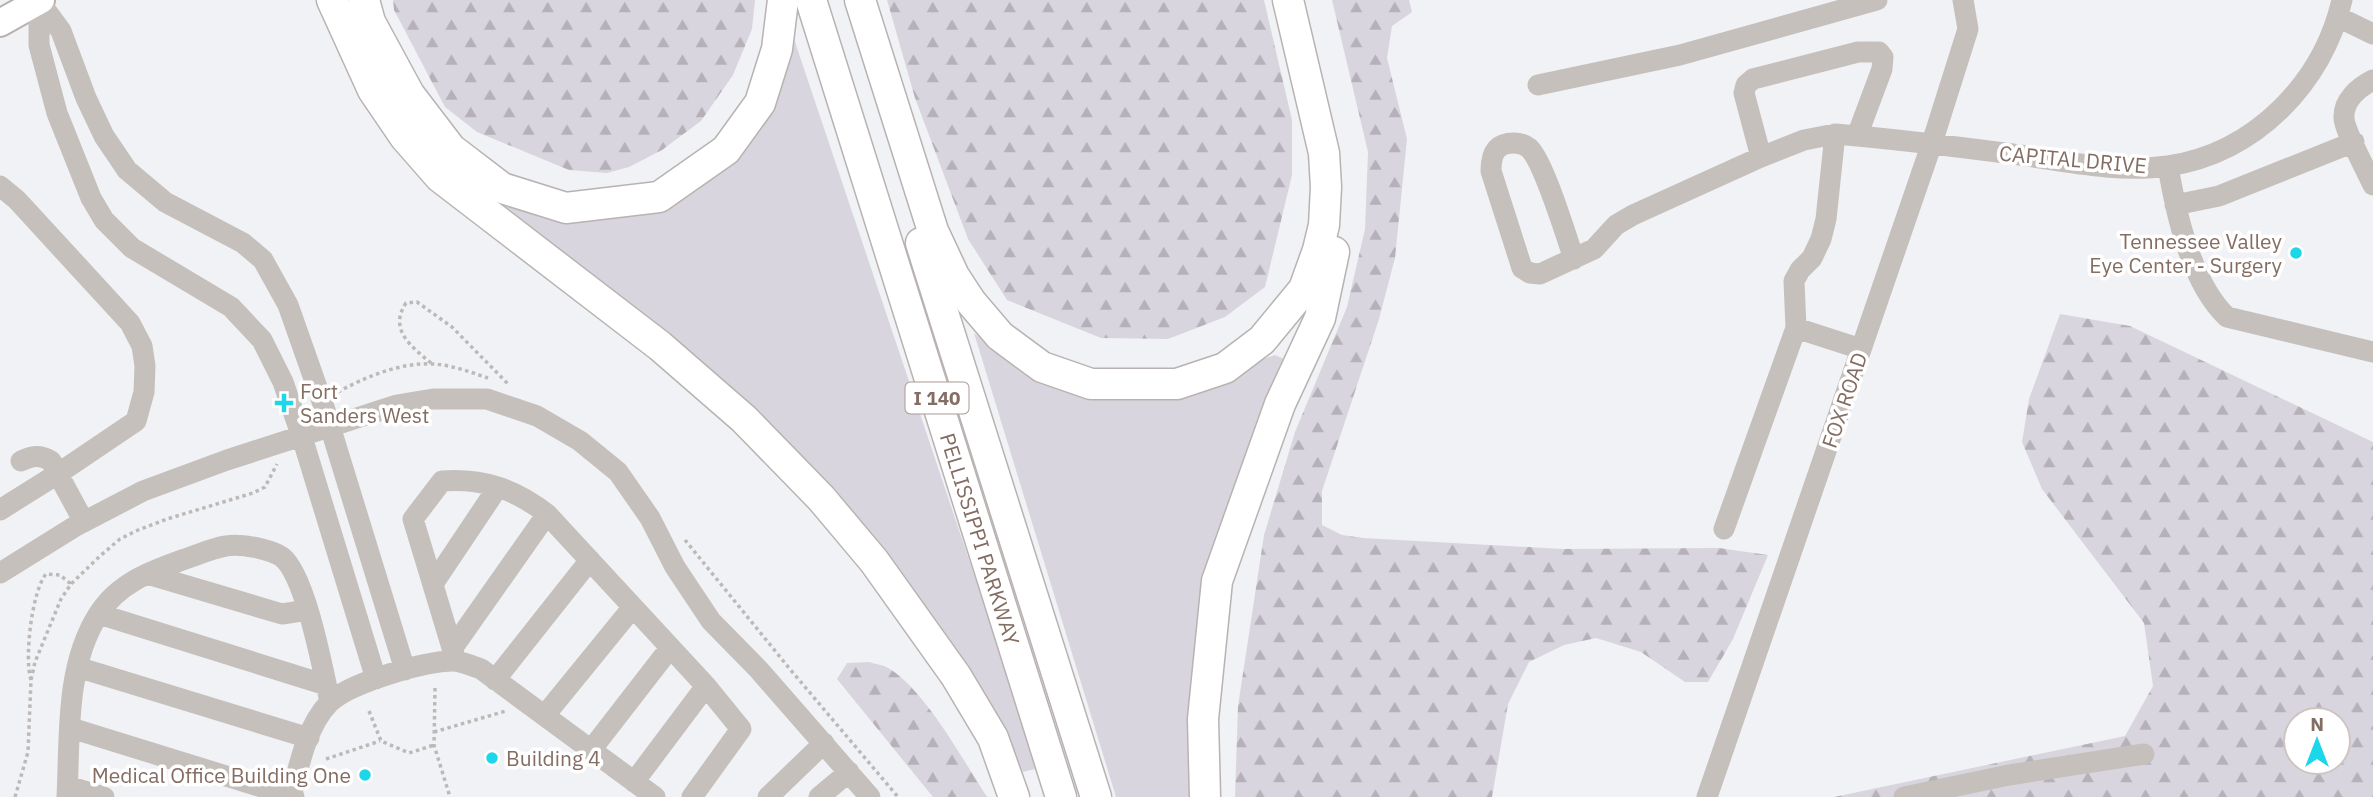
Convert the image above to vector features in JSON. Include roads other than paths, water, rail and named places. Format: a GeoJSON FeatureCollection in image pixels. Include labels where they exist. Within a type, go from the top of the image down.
{"type":"FeatureCollection","features":[{"type":"Feature","properties":{"kind":"highway"},"geometry":{"type":"LineString","coordinates":[[332,0],[373,90],[405,137],[440,177],[660,346],[744,419],[830,509],[874,561],[956,676],[993,738],[1014,797]]}},
{"type":"Feature","properties":{"kind":"highway"},"geometry":{"type":"LineString","coordinates":[[364,0],[370,22],[409,94],[451,149],[502,188],[566,208],[659,197],[726,150],[760,103],[777,49],[783,0]]}},
{"type":"Feature","properties":{"kind":"highway","name":"PELLISSIPPI PARKWAY"},"geometry":{"type":"LineString","coordinates":[[811,0],[1061,797]]}},
{"type":"Feature","properties":{"kind":"highway","name":"PELLISSIPPI PARKWAY"},"geometry":{"type":"LineString","coordinates":[[846,0],[1096,797]]}},
{"type":"Feature","properties":{"kind":"highway"},"geometry":{"type":"LineString","coordinates":[[860,0],[933,231],[954,276],[985,319],[1000,336],[1042,367],[1091,384],[1177,384],[1225,368],[1262,340],[1304,289],[1318,250],[1324,225],[1324,153],[1287,0]]}},
{"type":"Feature","properties":{"kind":"highway"},"geometry":{"type":"LineString","coordinates":[[1205,797],[1203,719],[1217,581],[1280,404],[1320,318],[1338,234],[1333,144],[1301,0]]}},
{"type":"Feature","properties":{"kind":"main road"},"geometry":{"type":"LineString","coordinates":[[0,23],[39,0]]}},
{"type":"Feature","properties":{"kind":"street"},"geometry":{"type":"LineString","coordinates":[[39,0],[61,31],[86,98],[104,136],[127,170],[165,202],[243,243],[263,260],[288,305],[330,427],[405,670]]}},
{"type":"Feature","properties":{"kind":"street"},"geometry":{"type":"LineString","coordinates":[[39,0],[39,44],[57,113],[90,198],[104,220],[132,248],[232,307],[262,340],[283,382],[376,679]]}},
{"type":"Feature","properties":{"kind":"street"},"geometry":{"type":"LineString","coordinates":[[1538,85],[1680,55],[1816,8],[1878,0]]}},
{"type":"Feature","properties":{"kind":"street","name":"FOX ROAD"},"geometry":{"type":"LineString","coordinates":[[1706,797],[1932,143],[1968,29],[1963,0]]}},
{"type":"Feature","properties":{"kind":"street"},"geometry":{"type":"LineString","coordinates":[[2340,9],[2373,34]]}},
{"type":"Feature","properties":{"kind":"street","name":"CAPITAL DRIVE"},"geometry":{"type":"LineString","coordinates":[[1574,259],[1540,165],[1530,149],[1521,143],[1503,144],[1496,149],[1491,159],[1491,172],[1522,268],[1530,273],[1540,274],[1574,259],[1594,249],[1616,225],[1633,215],[1761,157],[1804,140],[1835,134],[1932,143],[2128,168],[2168,166],[2222,150],[2258,130],[2279,113],[2297,92],[2323,55],[2340,9]]}},
{"type":"Feature","properties":{"kind":"street"},"geometry":{"type":"LineString","coordinates":[[1761,157],[1744,93],[1746,85],[1753,79],[1858,52],[1879,52],[1883,57],[1882,69],[1857,136]]}},
{"type":"Feature","properties":{"kind":"street"},"geometry":{"type":"LineString","coordinates":[[2373,80],[2361,86],[2348,101],[2344,118],[2373,185]]}},
{"type":"Feature","properties":{"kind":"street"},"geometry":{"type":"LineString","coordinates":[[1724,529],[1796,328],[1794,281],[1812,258],[1821,239],[1826,219],[1835,134]]}},
{"type":"Feature","properties":{"kind":"street"},"geometry":{"type":"LineString","coordinates":[[2175,205],[2219,196],[2354,142]]}},
{"type":"Feature","properties":{"kind":"street"},"geometry":{"type":"LineString","coordinates":[[2168,166],[2188,252],[2216,306],[2227,317],[2373,352]]}},
{"type":"Feature","properties":{"kind":"street"},"geometry":{"type":"LineString","coordinates":[[0,186],[17,200],[130,323],[142,346],[145,366],[144,392],[136,421],[0,510]]}},
{"type":"Feature","properties":{"kind":"street"},"geometry":{"type":"LineString","coordinates":[[1796,328],[1861,349]]}},
{"type":"Feature","properties":{"kind":"street"},"geometry":{"type":"LineString","coordinates":[[0,573],[84,522],[143,491],[228,460],[397,405],[433,399],[487,399],[537,416],[580,442],[618,472],[650,518],[675,567],[711,621],[759,670],[870,797]]}},
{"type":"Feature","properties":{"kind":"street"},"geometry":{"type":"LineString","coordinates":[[21,461],[33,456],[51,461],[60,473],[84,522]]}},
{"type":"Feature","properties":{"kind":"street"},"geometry":{"type":"LineString","coordinates":[[654,797],[481,669],[454,655],[413,519],[442,481],[482,483],[508,489],[547,514],[706,687],[741,729],[692,797]]}},
{"type":"Feature","properties":{"kind":"street"},"geometry":{"type":"LineString","coordinates":[[433,584],[498,487]]}},
{"type":"Feature","properties":{"kind":"street"},"geometry":{"type":"LineString","coordinates":[[99,614],[328,694],[352,689],[454,655],[547,514]]}},
{"type":"Feature","properties":{"kind":"street"},"geometry":{"type":"LineString","coordinates":[[71,728],[295,797],[297,774],[328,694],[308,610],[289,565],[281,556],[251,546],[225,546],[133,581],[115,595],[99,614],[77,667],[71,728],[68,791],[104,797]]}},
{"type":"Feature","properties":{"kind":"street"},"geometry":{"type":"LineString","coordinates":[[495,680],[590,560]]}},
{"type":"Feature","properties":{"kind":"street"},"geometry":{"type":"LineString","coordinates":[[147,574],[282,614],[308,610]]}},
{"type":"Feature","properties":{"kind":"street"},"geometry":{"type":"LineString","coordinates":[[545,715],[633,607]]}},
{"type":"Feature","properties":{"kind":"street"},"geometry":{"type":"LineString","coordinates":[[591,750],[670,648]]}},
{"type":"Feature","properties":{"kind":"street"},"geometry":{"type":"LineString","coordinates":[[77,667],[309,738]]}},
{"type":"Feature","properties":{"kind":"street"},"geometry":{"type":"LineString","coordinates":[[635,782],[706,687]]}},
{"type":"Feature","properties":{"kind":"street"},"geometry":{"type":"LineString","coordinates":[[768,797],[824,743]]}},
{"type":"Feature","properties":{"kind":"street"},"geometry":{"type":"LineString","coordinates":[[1904,797],[2009,775],[2144,754]]}},
{"type":"Feature","properties":{"kind":"street"},"geometry":{"type":"LineString","coordinates":[[819,797],[849,772]]}},
{"type":"Feature","properties":{"kind":"place","name":"Tennessee Valley Eye Center - Surgery"},"geometry":{"type":"Point","coordinates":[2296,253]}},
{"type":"Feature","properties":{"kind":"place","name":"Fort Sanders West"},"geometry":{"type":"Point","coordinates":[284,403]}},
{"type":"Feature","properties":{"kind":"place","name":"Building 4"},"geometry":{"type":"Point","coordinates":[492,758]}},
{"type":"Feature","properties":{"kind":"place","name":"Medical Office Building One"},"geometry":{"type":"Point","coordinates":[365,775]}}]}
